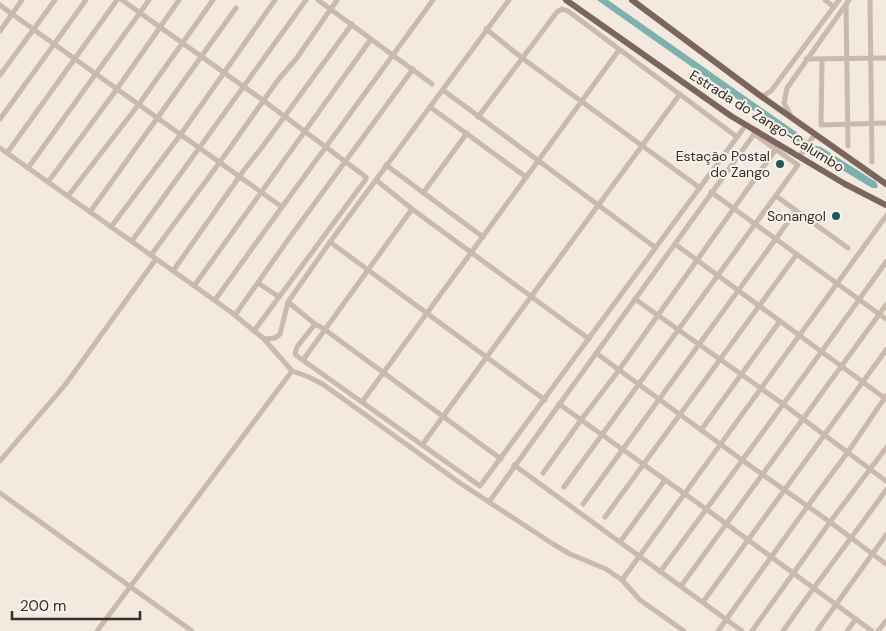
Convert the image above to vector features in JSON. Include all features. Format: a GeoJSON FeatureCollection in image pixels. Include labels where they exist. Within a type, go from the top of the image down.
{"type":"FeatureCollection","features":[{"type":"Feature","properties":{"kind":"main road","name":"Estrada do Zango-Calumbo"},"geometry":{"type":"LineString","coordinates":[[566,0],[755,132],[800,156],[845,184],[886,205]]}},
{"type":"Feature","properties":{"kind":"main road","name":"Estrada do Zango-Calumbo"},"geometry":{"type":"LineString","coordinates":[[632,0],[758,94],[886,184]]}},
{"type":"Feature","properties":{"kind":"street"},"geometry":{"type":"LineString","coordinates":[[0,31],[22,0]]}},
{"type":"Feature","properties":{"kind":"street"},"geometry":{"type":"LineString","coordinates":[[0,75],[55,0]]}},
{"type":"Feature","properties":{"kind":"street"},"geometry":{"type":"LineString","coordinates":[[0,119],[86,0]]}},
{"type":"Feature","properties":{"kind":"street"},"geometry":{"type":"LineString","coordinates":[[7,152],[118,0]]}},
{"type":"Feature","properties":{"kind":"street"},"geometry":{"type":"LineString","coordinates":[[122,0],[223,73],[264,100],[305,132],[347,161],[363,174],[366,179],[254,331]]}},
{"type":"Feature","properties":{"kind":"street"},"geometry":{"type":"LineString","coordinates":[[28,168],[149,0]]}},
{"type":"Feature","properties":{"kind":"street"},"geometry":{"type":"LineString","coordinates":[[48,182],[179,0]]}},
{"type":"Feature","properties":{"kind":"street"},"geometry":{"type":"LineString","coordinates":[[68,196],[138,104],[213,0]]}},
{"type":"Feature","properties":{"kind":"street"},"geometry":{"type":"LineString","coordinates":[[111,227],[181,134],[275,0]]}},
{"type":"Feature","properties":{"kind":"street"},"geometry":{"type":"LineString","coordinates":[[132,241],[306,0]]}},
{"type":"Feature","properties":{"kind":"street"},"geometry":{"type":"LineString","coordinates":[[318,0],[432,84]]}},
{"type":"Feature","properties":{"kind":"street"},"geometry":{"type":"LineString","coordinates":[[0,461],[65,385],[278,80],[296,59],[338,0]]}},
{"type":"Feature","properties":{"kind":"street"},"geometry":{"type":"LineString","coordinates":[[214,300],[433,0]]}},
{"type":"Feature","properties":{"kind":"street"},"geometry":{"type":"LineString","coordinates":[[264,340],[275,338],[280,334],[288,302],[386,165],[509,0]]}},
{"type":"Feature","properties":{"kind":"street"},"geometry":{"type":"LineString","coordinates":[[825,0],[834,6]]}},
{"type":"Feature","properties":{"kind":"street"},"geometry":{"type":"LineString","coordinates":[[758,94],[763,96],[771,91],[839,0]]}},
{"type":"Feature","properties":{"kind":"street"},"geometry":{"type":"LineString","coordinates":[[870,0],[872,162]]}},
{"type":"Feature","properties":{"kind":"street"},"geometry":{"type":"LineString","coordinates":[[848,2],[848,146]]}},
{"type":"Feature","properties":{"kind":"street"},"geometry":{"type":"LineString","coordinates":[[797,121],[786,109],[783,99],[787,88],[848,2]]}},
{"type":"Feature","properties":{"kind":"street"},"geometry":{"type":"LineString","coordinates":[[0,5],[282,207]]}},
{"type":"Feature","properties":{"kind":"street"},"geometry":{"type":"LineString","coordinates":[[90,212],[236,8]]}},
{"type":"Feature","properties":{"kind":"street"},"geometry":{"type":"LineString","coordinates":[[478,117],[562,9],[568,11],[737,137]]}},
{"type":"Feature","properties":{"kind":"street"},"geometry":{"type":"LineString","coordinates":[[173,271],[352,24]]}},
{"type":"Feature","properties":{"kind":"street"},"geometry":{"type":"LineString","coordinates":[[486,29],[522,58],[700,188]]}},
{"type":"Feature","properties":{"kind":"street"},"geometry":{"type":"LineString","coordinates":[[194,286],[371,39]]}},
{"type":"Feature","properties":{"kind":"street"},"geometry":{"type":"LineString","coordinates":[[362,402],[620,50]]}},
{"type":"Feature","properties":{"kind":"street"},"geometry":{"type":"LineString","coordinates":[[806,59],[886,58]]}},
{"type":"Feature","properties":{"kind":"street"},"geometry":{"type":"LineString","coordinates":[[822,60],[821,125],[886,123]]}},
{"type":"Feature","properties":{"kind":"street"},"geometry":{"type":"LineString","coordinates":[[235,315],[413,69]]}},
{"type":"Feature","properties":{"kind":"street"},"geometry":{"type":"LineString","coordinates":[[443,90],[656,248]]}},
{"type":"Feature","properties":{"kind":"street"},"geometry":{"type":"LineString","coordinates":[[422,445],[680,94]]}},
{"type":"Feature","properties":{"kind":"street"},"geometry":{"type":"LineString","coordinates":[[430,107],[526,177]]}},
{"type":"Feature","properties":{"kind":"street"},"geometry":{"type":"LineString","coordinates":[[315,324],[297,347],[295,354],[479,486],[545,400],[743,130]]}},
{"type":"Feature","properties":{"kind":"street"},"geometry":{"type":"LineString","coordinates":[[489,502],[755,132],[798,165],[564,487]]}},
{"type":"Feature","properties":{"kind":"street"},"geometry":{"type":"LineString","coordinates":[[423,193],[466,133]]}},
{"type":"Feature","properties":{"kind":"street"},"geometry":{"type":"LineString","coordinates":[[800,156],[815,134]]}},
{"type":"Feature","properties":{"kind":"street"},"geometry":{"type":"LineString","coordinates":[[0,148],[235,315],[264,340],[292,371],[324,385],[489,502],[570,554],[606,569],[622,580],[640,600],[684,631]]}},
{"type":"Feature","properties":{"kind":"street"},"geometry":{"type":"LineString","coordinates":[[543,472],[698,261],[776,149]]}},
{"type":"Feature","properties":{"kind":"street"},"geometry":{"type":"LineString","coordinates":[[386,165],[483,236]]}},
{"type":"Feature","properties":{"kind":"street"},"geometry":{"type":"LineString","coordinates":[[376,180],[412,209],[589,339]]}},
{"type":"Feature","properties":{"kind":"street"},"geometry":{"type":"LineString","coordinates":[[712,192],[886,319]]}},
{"type":"Feature","properties":{"kind":"street"},"geometry":{"type":"LineString","coordinates":[[776,196],[848,248]]}},
{"type":"Feature","properties":{"kind":"street"},"geometry":{"type":"LineString","coordinates":[[302,360],[412,209]]}},
{"type":"Feature","properties":{"kind":"street"},"geometry":{"type":"LineString","coordinates":[[583,504],[796,211]]}},
{"type":"Feature","properties":{"kind":"street"},"geometry":{"type":"LineString","coordinates":[[622,580],[722,445],[886,216]]}},
{"type":"Feature","properties":{"kind":"street"},"geometry":{"type":"LineString","coordinates":[[880,225],[886,229]]}},
{"type":"Feature","properties":{"kind":"street"},"geometry":{"type":"LineString","coordinates":[[330,242],[545,400]]}},
{"type":"Feature","properties":{"kind":"street"},"geometry":{"type":"LineString","coordinates":[[675,244],[886,397],[718,631]]}},
{"type":"Feature","properties":{"kind":"street"},"geometry":{"type":"LineString","coordinates":[[605,517],[797,254]]}},
{"type":"Feature","properties":{"kind":"street"},"geometry":{"type":"LineString","coordinates":[[660,572],[823,352],[886,262]]}},
{"type":"Feature","properties":{"kind":"street"},"geometry":{"type":"LineString","coordinates":[[258,283],[279,297]]}},
{"type":"Feature","properties":{"kind":"street"},"geometry":{"type":"LineString","coordinates":[[635,299],[783,404],[886,481]]}},
{"type":"Feature","properties":{"kind":"street"},"geometry":{"type":"LineString","coordinates":[[288,302],[315,324],[324,328],[501,459]]}},
{"type":"Feature","properties":{"kind":"street"},"geometry":{"type":"LineString","coordinates":[[681,586],[886,305]]}},
{"type":"Feature","properties":{"kind":"street"},"geometry":{"type":"LineString","coordinates":[[701,430],[780,321]]}},
{"type":"Feature","properties":{"kind":"street"},"geometry":{"type":"LineString","coordinates":[[702,602],[886,350]]}},
{"type":"Feature","properties":{"kind":"street"},"geometry":{"type":"LineString","coordinates":[[596,353],[886,564]]}},
{"type":"Feature","properties":{"kind":"street"},"geometry":{"type":"LineString","coordinates":[[97,631],[292,371]]}},
{"type":"Feature","properties":{"kind":"street"},"geometry":{"type":"LineString","coordinates":[[559,404],[872,631]]}},
{"type":"Feature","properties":{"kind":"street"},"geometry":{"type":"LineString","coordinates":[[752,631],[886,448]]}},
{"type":"Feature","properties":{"kind":"street"},"geometry":{"type":"LineString","coordinates":[[514,465],[742,631]]}},
{"type":"Feature","properties":{"kind":"street"},"geometry":{"type":"LineString","coordinates":[[620,542],[665,480]]}},
{"type":"Feature","properties":{"kind":"street"},"geometry":{"type":"LineString","coordinates":[[783,631],[886,490]]}},
{"type":"Feature","properties":{"kind":"street"},"geometry":{"type":"LineString","coordinates":[[0,493],[192,631]]}},
{"type":"Feature","properties":{"kind":"street"},"geometry":{"type":"LineString","coordinates":[[817,631],[886,535]]}},
{"type":"Feature","properties":{"kind":"street"},"geometry":{"type":"LineString","coordinates":[[846,631],[856,619]]}},
{"type":"Feature","properties":{"kind":"street"},"geometry":{"type":"LineString","coordinates":[[878,631],[886,621]]}},
{"type":"Feature","properties":{"kind":"water"},"geometry":{"type":"Polygon","coordinates":[[[597,0],[608,0],[812,145],[821,147],[876,182],[877,188],[872,188],[795,140],[597,0]]]}},
{"type":"Feature","properties":{"kind":"place","name":"Estação Postal do Zango"},"geometry":{"type":"Point","coordinates":[780,164]}},
{"type":"Feature","properties":{"kind":"place","name":"Sonangol"},"geometry":{"type":"Point","coordinates":[836,216]}}]}
